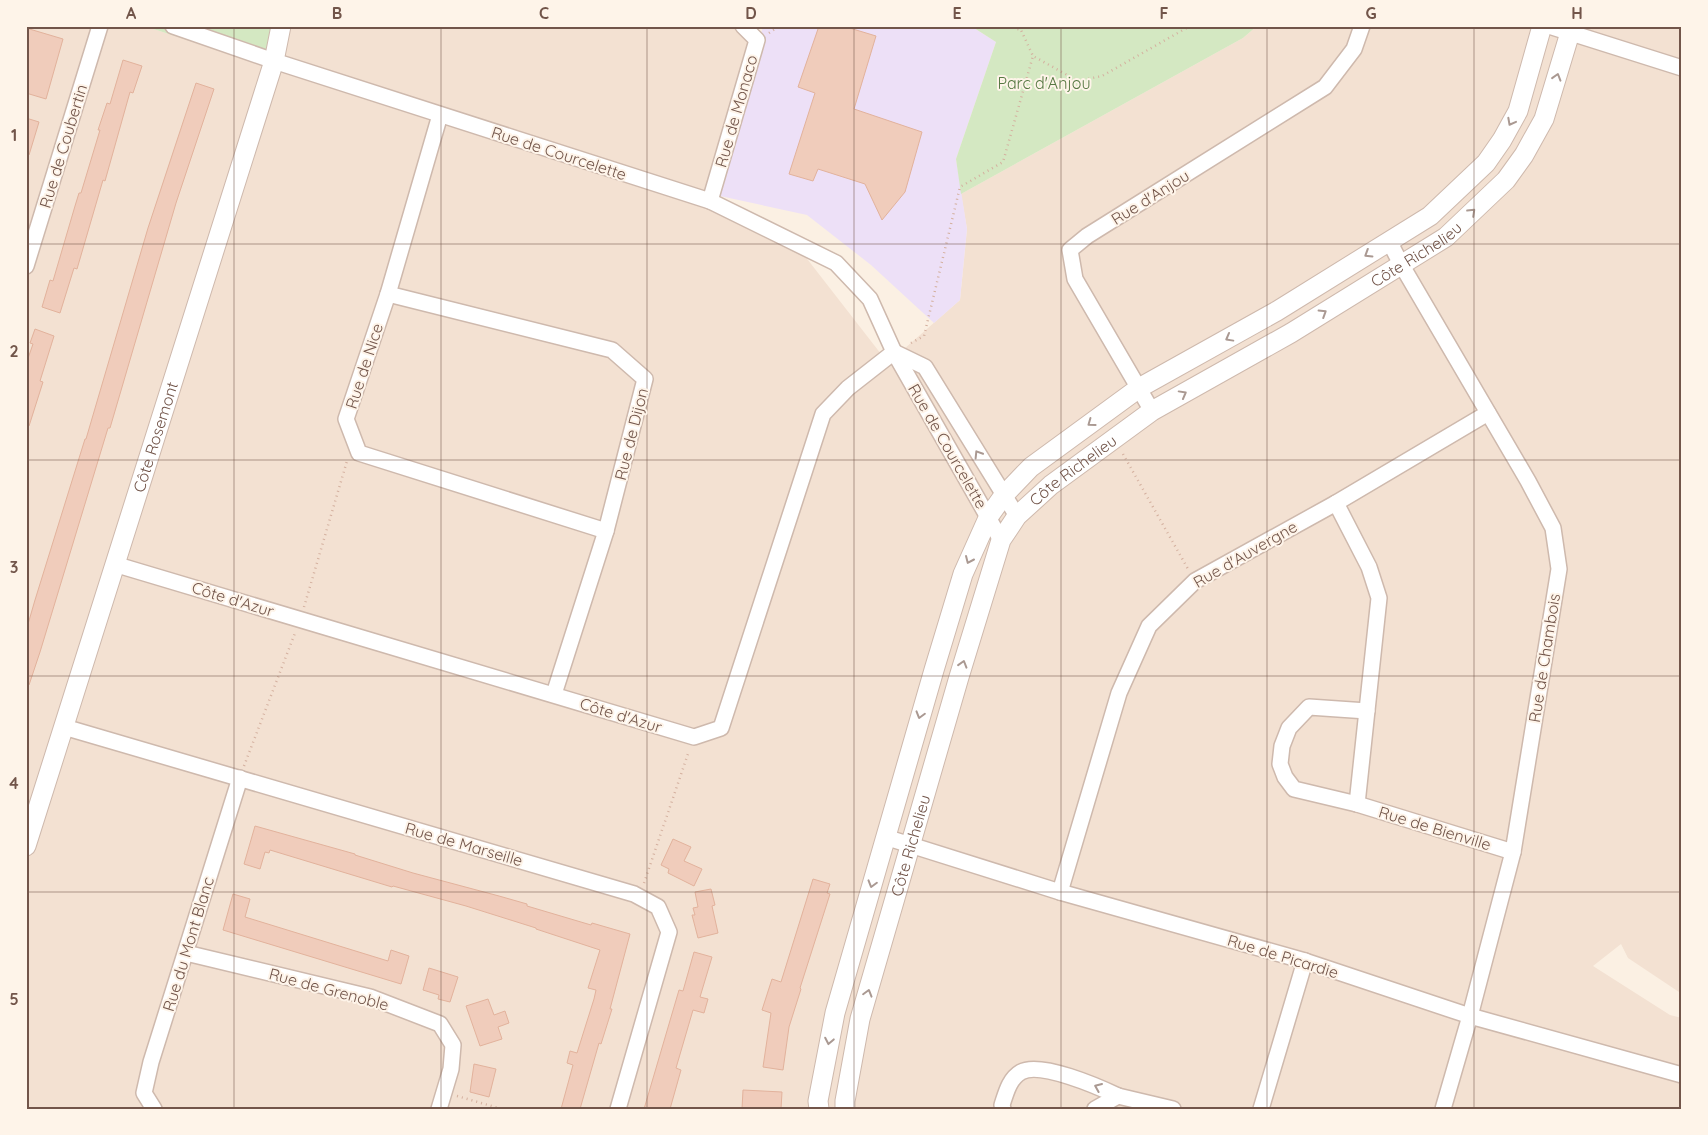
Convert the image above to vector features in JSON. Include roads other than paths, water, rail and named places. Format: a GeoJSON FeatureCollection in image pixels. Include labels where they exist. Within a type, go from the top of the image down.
{"type":"FeatureCollection","features":[{"type":"Feature","properties":{"kind":"street","name":"Rue de Coubertin"},"geometry":{"type":"LineString","coordinates":[[26,266],[100,26]]}},
{"type":"Feature","properties":{"kind":"street","name":"Rue de Courcelette"},"geometry":{"type":"LineString","coordinates":[[173,26],[274,61],[710,201],[836,263],[870,299],[894,352],[1001,540]]}},
{"type":"Feature","properties":{"kind":"street","name":"Côte Rosemont"},"geometry":{"type":"LineString","coordinates":[[26,846],[274,61],[281,26]]}},
{"type":"Feature","properties":{"kind":"street","name":"Rue de Monaco"},"geometry":{"type":"LineString","coordinates":[[710,201],[757,40],[743,26]]}},
{"type":"Feature","properties":{"kind":"street","name":"Rue d'Anjou"},"geometry":{"type":"LineString","coordinates":[[1152,411],[1075,279],[1070,250],[1087,236],[1325,87],[1354,49],[1362,26]]}},
{"type":"Feature","properties":{"kind":"street","name":"Côte Richelieu"},"geometry":{"type":"LineString","coordinates":[[819,1109],[818,1101],[835,1013],[885,837],[964,574],[989,516],[1004,496],[1032,466],[1139,388],[1277,311],[1430,216],[1486,163],[1502,140],[1518,111],[1542,26]]}},
{"type":"Feature","properties":{"kind":"street"},"geometry":{"type":"LineString","coordinates":[[1548,26],[1571,30],[1682,68]]}},
{"type":"Feature","properties":{"kind":"street","name":"Côte Richelieu"},"geometry":{"type":"LineString","coordinates":[[845,1109],[860,1019],[910,845],[1001,540],[1017,516],[1051,485],[1152,411],[1291,333],[1446,237],[1506,180],[1524,155],[1544,119],[1571,30]]}},
{"type":"Feature","properties":{"kind":"street","name":"Rue de Nice"},"geometry":{"type":"LineString","coordinates":[[440,115],[388,294],[346,419],[353,438],[359,453],[606,531]]}},
{"type":"Feature","properties":{"kind":"street","name":"Rue de Chambois"},"geometry":{"type":"LineString","coordinates":[[1389,241],[1528,481],[1553,528],[1559,569],[1513,852],[1470,1016],[1443,1109]]}},
{"type":"Feature","properties":{"kind":"street","name":"Rue de Dijon"},"geometry":{"type":"LineString","coordinates":[[388,294],[612,350],[645,379],[606,531],[554,694]]}},
{"type":"Feature","properties":{"kind":"street","name":"Rue de Courcelette"},"geometry":{"type":"LineString","coordinates":[[894,352],[925,366],[1017,516]]}},
{"type":"Feature","properties":{"kind":"street","name":"Côte d'Azur"},"geometry":{"type":"LineString","coordinates":[[114,564],[694,737],[721,728],[823,414],[848,388],[894,352]]}},
{"type":"Feature","properties":{"kind":"street","name":"Rue d'Auvergne"},"geometry":{"type":"LineString","coordinates":[[1060,892],[1119,693],[1150,626],[1195,581],[1336,503],[1488,413]]}},
{"type":"Feature","properties":{"kind":"street","name":"Rue de Bienville"},"geometry":{"type":"LineString","coordinates":[[1336,503],[1369,567],[1380,598],[1357,804]]}},
{"type":"Feature","properties":{"kind":"street","name":"Rue de Bienville"},"geometry":{"type":"LineString","coordinates":[[1367,711],[1309,707],[1289,728],[1282,746],[1280,764],[1285,777],[1294,789],[1357,804],[1513,852]]}},
{"type":"Feature","properties":{"kind":"street","name":"Rue de Marseille"},"geometry":{"type":"LineString","coordinates":[[64,726],[634,894],[658,907],[669,932],[618,1109]]}},
{"type":"Feature","properties":{"kind":"street","name":"Rue du Mont Blanc"},"geometry":{"type":"LineString","coordinates":[[154,1109],[144,1093],[151,1062],[240,778]]}},
{"type":"Feature","properties":{"kind":"street","name":"Rue de Picardie"},"geometry":{"type":"LineString","coordinates":[[885,837],[1060,892],[1304,961],[1470,1016],[1682,1075]]}},
{"type":"Feature","properties":{"kind":"street","name":"Rue de Grenoble"},"geometry":{"type":"LineString","coordinates":[[186,953],[370,997],[440,1024],[454,1045],[451,1069],[439,1109]]}},
{"type":"Feature","properties":{"kind":"street"},"geometry":{"type":"LineString","coordinates":[[1261,1109],[1304,961]]}},
{"type":"Feature","properties":{"kind":"street"},"geometry":{"type":"LineString","coordinates":[[1003,1109],[1002,1105],[1010,1083],[1022,1071],[1039,1069],[1080,1079],[1118,1096],[1172,1109]]}},
{"type":"Feature","properties":{"kind":"street"},"geometry":{"type":"LineString","coordinates":[[1094,1109],[1118,1096]]}},
{"type":"Feature","properties":{"kind":"park label","name":"Parc d'Anjou"},"geometry":{"type":"Point","coordinates":[1044,83]}}]}
